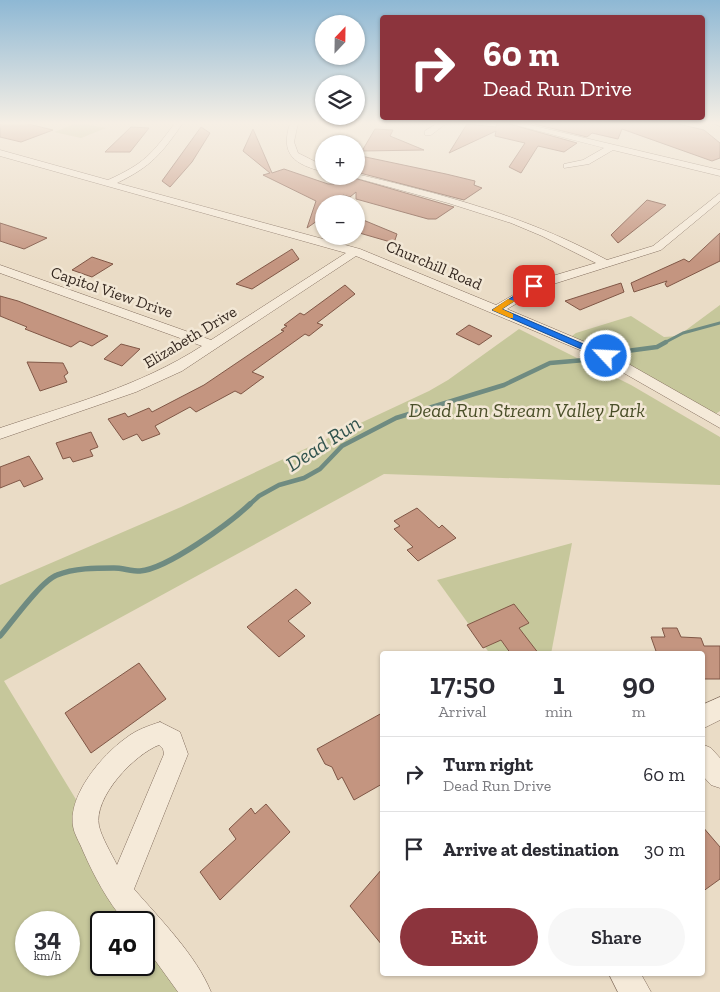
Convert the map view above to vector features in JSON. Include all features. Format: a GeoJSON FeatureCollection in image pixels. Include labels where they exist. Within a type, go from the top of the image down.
{"type":"FeatureCollection","features":[{"type":"Feature","properties":{"kind":"street","name":"Churchill Road"},"geometry":{"type":"LineString","coordinates":[[59,169],[356,251],[599,353],[720,423]]}},
{"type":"Feature","properties":{"kind":"street"},"geometry":{"type":"LineString","coordinates":[[109,183],[136,169]]}},
{"type":"Feature","properties":{"kind":"street"},"geometry":{"type":"LineString","coordinates":[[705,169],[720,173]]}},
{"type":"Feature","properties":{"kind":"street"},"geometry":{"type":"LineString","coordinates":[[365,179],[450,199],[521,223],[563,239],[608,264]]}},
{"type":"Feature","properties":{"kind":"street"},"geometry":{"type":"LineString","coordinates":[[496,310],[543,283],[643,254],[667,242],[720,196]]}},
{"type":"Feature","properties":{"kind":"street","name":"Elizabeth Drive"},"geometry":{"type":"LineString","coordinates":[[0,434],[155,380],[213,345],[356,251]]}},
{"type":"Feature","properties":{"kind":"street","name":"Capitol View Drive"},"geometry":{"type":"LineString","coordinates":[[0,269],[213,345]]}},
{"type":"Feature","properties":{"kind":"street"},"geometry":{"type":"LineString","coordinates":[[705,716],[720,708]]}},
{"type":"Feature","properties":{"kind":"street"},"geometry":{"type":"LineString","coordinates":[[118,892],[135,857],[176,754],[175,744],[168,736],[160,733],[148,736],[128,748],[112,765],[95,793],[84,818],[108,878],[118,892],[161,943],[196,992]]}},
{"type":"Feature","properties":{"kind":"street"},"geometry":{"type":"LineString","coordinates":[[705,759],[720,776]]}},
{"type":"Feature","properties":{"kind":"street"},"geometry":{"type":"LineString","coordinates":[[625,976],[636,992]]}},
{"type":"Feature","properties":{"kind":"green space","name":"Dead Run Stream Valley Park"},"geometry":{"type":"Polygon","coordinates":[[[720,305],[720,411],[714,415],[572,336],[576,333],[631,316],[664,337],[678,336],[720,305]]]}},
{"type":"Feature","properties":{"kind":"green space","name":"Dead Run Stream Valley Park"},"geometry":{"type":"Polygon","coordinates":[[[519,329],[631,385],[720,437],[720,485],[384,474],[4,681],[144,911],[90,911],[90,976],[155,976],[155,929],[193,992],[0,992],[0,585],[181,507],[429,391],[448,380],[519,329]]]}},
{"type":"Feature","properties":{"kind":"green space"},"geometry":{"type":"Polygon","coordinates":[[[572,543],[552,651],[488,651],[437,580],[572,543]]]}},
{"type":"Feature","properties":{"kind":"building"},"geometry":{"type":"Polygon","coordinates":[[[170,169],[186,169],[170,187],[162,181],[170,169]]]}},
{"type":"Feature","properties":{"kind":"building"},"geometry":{"type":"Polygon","coordinates":[[[265,169],[270,169],[272,173],[285,169],[315,180],[315,185],[365,185],[365,181],[454,207],[436,219],[428,219],[365,202],[365,195],[356,195],[356,192],[352,195],[315,195],[315,201],[263,175],[270,173],[265,169]]]}},
{"type":"Feature","properties":{"kind":"building"},"geometry":{"type":"Polygon","coordinates":[[[365,169],[424,169],[475,181],[474,185],[482,188],[464,200],[365,174],[365,169]]]}},
{"type":"Feature","properties":{"kind":"building"},"geometry":{"type":"Polygon","coordinates":[[[514,169],[523,169],[521,173],[514,169]]]}},
{"type":"Feature","properties":{"kind":"building"},"geometry":{"type":"Polygon","coordinates":[[[647,200],[666,205],[618,243],[611,235],[647,200]]]}},
{"type":"Feature","properties":{"kind":"building"},"geometry":{"type":"Polygon","coordinates":[[[315,204],[315,222],[307,228],[315,204]]]}},
{"type":"Feature","properties":{"kind":"building"},"geometry":{"type":"Polygon","coordinates":[[[365,221],[397,234],[394,243],[365,235],[365,221]]]}},
{"type":"Feature","properties":{"kind":"building"},"geometry":{"type":"Polygon","coordinates":[[[0,223],[47,238],[24,249],[0,241],[0,223]]]}},
{"type":"Feature","properties":{"kind":"building"},"geometry":{"type":"Polygon","coordinates":[[[720,233],[720,261],[667,287],[665,284],[667,281],[634,292],[631,283],[684,259],[689,262],[720,233]]]}},
{"type":"Feature","properties":{"kind":"building"},"geometry":{"type":"Polygon","coordinates":[[[292,249],[299,259],[252,289],[236,284],[292,249]]]}},
{"type":"Feature","properties":{"kind":"building"},"geometry":{"type":"Polygon","coordinates":[[[92,257],[113,264],[92,277],[72,270],[92,257]]]}},
{"type":"Feature","properties":{"kind":"building"},"geometry":{"type":"Polygon","coordinates":[[[621,283],[624,292],[580,310],[565,301],[621,283]]]}},
{"type":"Feature","properties":{"kind":"building"},"geometry":{"type":"Polygon","coordinates":[[[345,285],[355,294],[317,323],[323,325],[309,336],[305,334],[252,372],[264,377],[241,394],[235,391],[196,412],[190,407],[155,426],[160,434],[142,441],[137,434],[123,440],[108,419],[125,413],[128,417],[149,408],[152,412],[204,385],[284,331],[281,330],[287,326],[284,325],[300,313],[304,315],[345,285]]]}},
{"type":"Feature","properties":{"kind":"building"},"geometry":{"type":"Polygon","coordinates":[[[0,296],[18,301],[108,336],[92,346],[80,341],[71,347],[25,329],[27,327],[0,316],[0,296]]]}},
{"type":"Feature","properties":{"kind":"building"},"geometry":{"type":"Polygon","coordinates":[[[469,325],[492,336],[479,345],[456,334],[469,325]]]}},
{"type":"Feature","properties":{"kind":"building"},"geometry":{"type":"Polygon","coordinates":[[[121,344],[140,349],[122,366],[104,359],[121,344]]]}},
{"type":"Feature","properties":{"kind":"building"},"geometry":{"type":"Polygon","coordinates":[[[27,362],[63,363],[68,373],[64,376],[67,382],[40,391],[27,362]]]}},
{"type":"Feature","properties":{"kind":"building"},"geometry":{"type":"Polygon","coordinates":[[[91,432],[98,447],[90,450],[93,456],[73,462],[70,457],[63,459],[56,443],[91,432]]]}},
{"type":"Feature","properties":{"kind":"building"},"geometry":{"type":"Polygon","coordinates":[[[29,456],[43,479],[24,487],[20,480],[0,488],[0,467],[29,456]]]}},
{"type":"Feature","properties":{"kind":"building"},"geometry":{"type":"Polygon","coordinates":[[[417,508],[439,528],[442,525],[456,538],[418,561],[407,550],[413,547],[394,529],[400,526],[394,521],[417,508]]]}},
{"type":"Feature","properties":{"kind":"building"},"geometry":{"type":"Polygon","coordinates":[[[296,589],[311,603],[288,621],[305,636],[279,657],[247,627],[296,589]]]}},
{"type":"Feature","properties":{"kind":"building"},"geometry":{"type":"Polygon","coordinates":[[[514,604],[529,623],[519,628],[537,651],[509,651],[501,640],[483,648],[467,625],[514,604]]]}},
{"type":"Feature","properties":{"kind":"building"},"geometry":{"type":"Polygon","coordinates":[[[662,628],[677,628],[681,637],[701,638],[704,646],[720,646],[720,679],[705,679],[705,651],[656,651],[651,637],[665,637],[662,628]]]}},
{"type":"Feature","properties":{"kind":"building"},"geometry":{"type":"Polygon","coordinates":[[[139,663],[166,699],[91,753],[65,713],[139,663]]]}},
{"type":"Feature","properties":{"kind":"building"},"geometry":{"type":"Polygon","coordinates":[[[380,714],[380,785],[354,800],[342,777],[338,780],[332,767],[325,764],[317,749],[380,714]]]}},
{"type":"Feature","properties":{"kind":"building"},"geometry":{"type":"Polygon","coordinates":[[[266,804],[290,832],[220,900],[200,872],[236,839],[229,829],[251,808],[255,814],[266,804]]]}},
{"type":"Feature","properties":{"kind":"building"},"geometry":{"type":"Polygon","coordinates":[[[705,830],[720,847],[720,879],[705,890],[705,830]]]}},
{"type":"Feature","properties":{"kind":"building"},"geometry":{"type":"Polygon","coordinates":[[[380,871],[380,943],[350,906],[380,871]]]}},
{"type":"Feature","properties":{"kind":"waterway","name":"Dead Run"},"geometry":{"type":"LineString","coordinates":[[664,343],[683,333],[720,323]]}},
{"type":"Feature","properties":{"kind":"waterway","name":"Dead Run"},"geometry":{"type":"LineString","coordinates":[[612,353],[657,347],[666,342]]}},
{"type":"Feature","properties":{"kind":"waterway","name":"Dead Run"},"geometry":{"type":"LineString","coordinates":[[249,505],[259,496],[279,485],[304,478],[320,469],[342,446],[396,418],[504,385],[550,363],[585,360]]}},
{"type":"Feature","properties":{"kind":"waterway","name":"Dead Run"},"geometry":{"type":"LineString","coordinates":[[0,636],[35,593],[57,575],[85,569],[114,568],[140,571],[152,568],[198,544],[250,504]]}},
{"type":"Feature","properties":{"kind":"slow traffic"},"geometry":{"type":"LineString","coordinates":[[510,316],[496,310],[511,301]]}},
{"type":"Feature","properties":{"kind":"route"},"geometry":{"type":"LineString","coordinates":[[534,286],[496,310],[606,356]]}}]}
